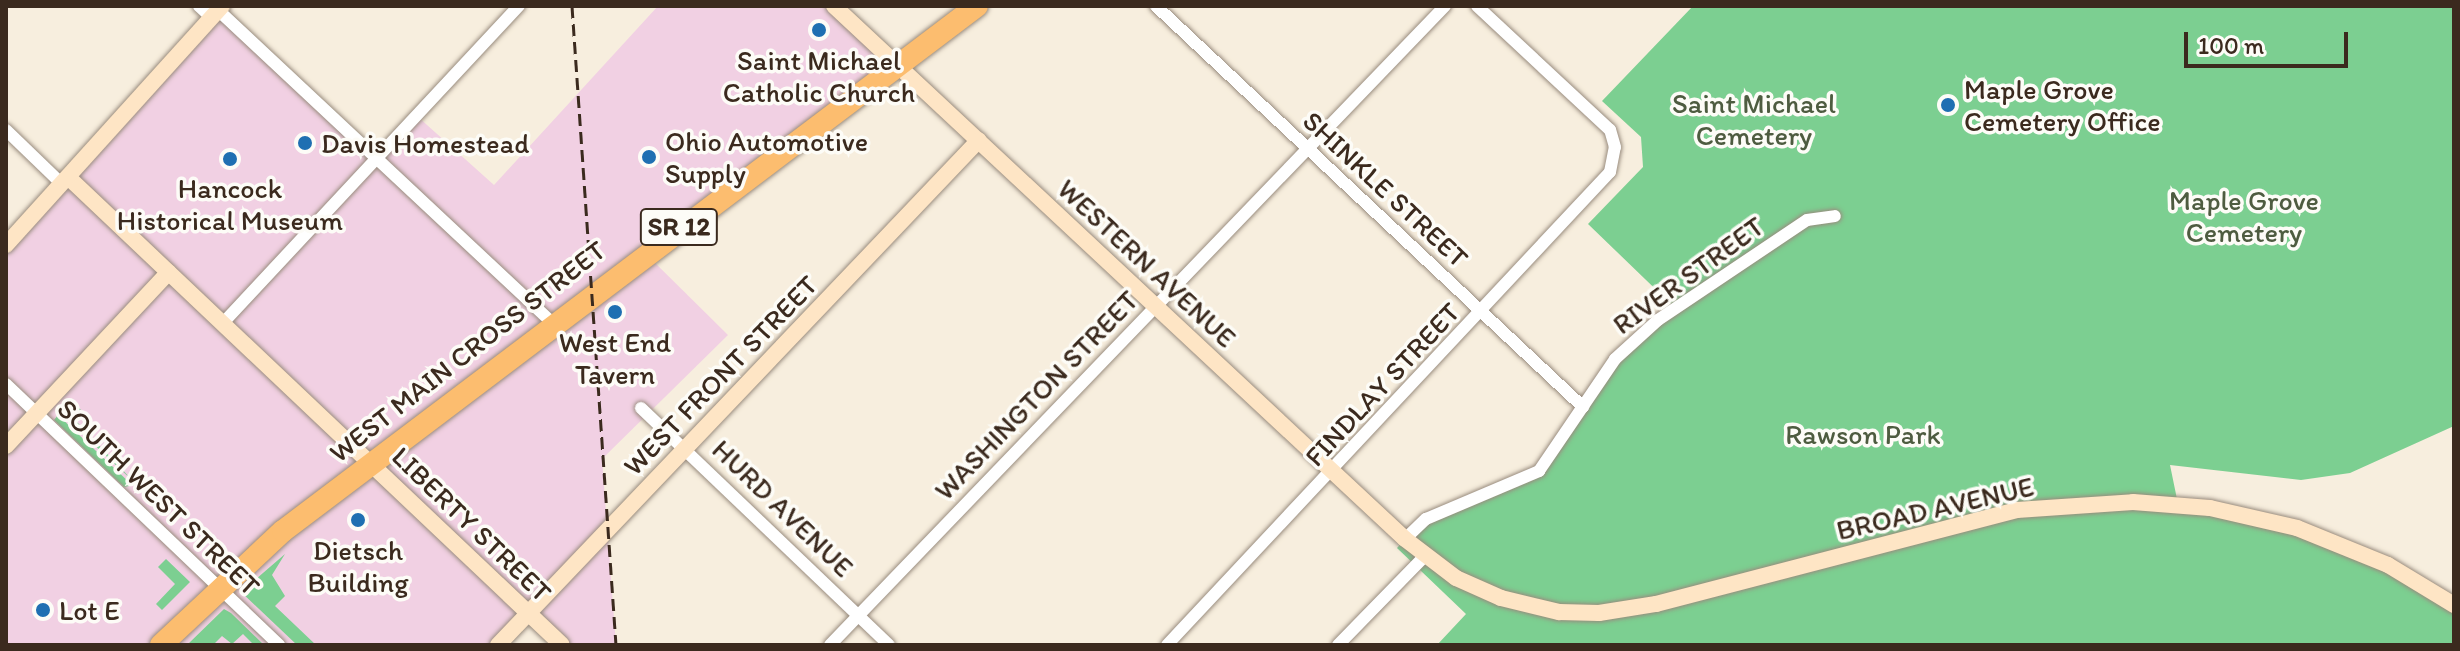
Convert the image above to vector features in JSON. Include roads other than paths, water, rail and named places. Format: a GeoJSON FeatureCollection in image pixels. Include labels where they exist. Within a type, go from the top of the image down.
{"type":"FeatureCollection","features":[{"type":"Feature","properties":{"kind":"highway","name":"WEST MAIN CROSS STREET"},"geometry":{"type":"LineString","coordinates":[[161,645],[218,587],[371,463],[552,323],[977,6]]}},
{"type":"Feature","properties":{"kind":"street"},"geometry":{"type":"LineString","coordinates":[[223,323],[519,6]]}},
{"type":"Feature","properties":{"kind":"street","name":"WESTERN AVENUE"},"geometry":{"type":"LineString","coordinates":[[834,6],[1425,556]]}},
{"type":"Feature","properties":{"kind":"street","name":"SHINKLE STREET"},"geometry":{"type":"LineString","coordinates":[[1156,6],[1583,407]]}},
{"type":"Feature","properties":{"kind":"street","name":"WASHINGTON STREET"},"geometry":{"type":"LineString","coordinates":[[830,645],[1445,6]]}},
{"type":"Feature","properties":{"kind":"street","name":"FINDLAY STREET"},"geometry":{"type":"LineString","coordinates":[[1167,645],[1483,313],[1605,179],[1615,147],[1605,126],[1477,6]]}},
{"type":"Feature","properties":{"kind":"street"},"geometry":{"type":"LineString","coordinates":[[6,245],[213,10],[552,323]]}},
{"type":"Feature","properties":{"kind":"street","name":"LIBERTY STREET"},"geometry":{"type":"LineString","coordinates":[[6,130],[169,272],[562,645]]}},
{"type":"Feature","properties":{"kind":"street","name":"WEST FRONT STREET"},"geometry":{"type":"LineString","coordinates":[[498,645],[979,140]]}},
{"type":"Feature","properties":{"kind":"street","name":"RIVER STREET"},"geometry":{"type":"LineString","coordinates":[[1405,539],[1426,519],[1539,471],[1615,359],[1666,314],[1807,220],[1835,216]]}},
{"type":"Feature","properties":{"kind":"street"},"geometry":{"type":"LineString","coordinates":[[6,446],[169,272]]}},
{"type":"Feature","properties":{"kind":"street","name":"SOUTH WEST STREET"},"geometry":{"type":"LineString","coordinates":[[6,384],[279,645]]}},
{"type":"Feature","properties":{"kind":"street","name":"HURD AVENUE"},"geometry":{"type":"LineString","coordinates":[[641,408],[889,645]]}},
{"type":"Feature","properties":{"kind":"street","name":"BROAD AVENUE"},"geometry":{"type":"LineString","coordinates":[[1425,556],[1501,598],[1559,612],[1599,613],[1656,604],[2017,510],[2177,504],[2254,517],[2328,539],[2388,565],[2454,605]]}},
{"type":"Feature","properties":{"kind":"street"},"geometry":{"type":"LineString","coordinates":[[1338,645],[1425,556]]}},
{"type":"Feature","properties":{"kind":"railway"},"geometry":{"type":"LineString","coordinates":[[572,6],[616,645]]}},
{"type":"Feature","properties":{"kind":"place","name":"Saint Michael Catholic Church"},"geometry":{"type":"Point","coordinates":[819,30]}},
{"type":"Feature","properties":{"kind":"place","name":"Maple Grove Cemetery Office"},"geometry":{"type":"Point","coordinates":[1948,105]}},
{"type":"Feature","properties":{"kind":"place","name":"Davis Homestead"},"geometry":{"type":"Point","coordinates":[305,143]}},
{"type":"Feature","properties":{"kind":"place","name":"Ohio Automotive Supply"},"geometry":{"type":"Point","coordinates":[649,157]}},
{"type":"Feature","properties":{"kind":"place","name":"Hancock Historical Museum"},"geometry":{"type":"Point","coordinates":[230,159]}},
{"type":"Feature","properties":{"kind":"place","name":"West End Tavern"},"geometry":{"type":"Point","coordinates":[615,312]}},
{"type":"Feature","properties":{"kind":"place","name":"Dietsch Building"},"geometry":{"type":"Point","coordinates":[358,520]}},
{"type":"Feature","properties":{"kind":"place","name":"Lot E"},"geometry":{"type":"Point","coordinates":[43,610]}},
{"type":"Feature","properties":{"kind":"park label","name":"Saint Michael Cemetery"},"geometry":{"type":"Point","coordinates":[1754,119]}},
{"type":"Feature","properties":{"kind":"park label","name":"Maple Grove Cemetery"},"geometry":{"type":"Point","coordinates":[2244,216]}},
{"type":"Feature","properties":{"kind":"park label","name":"Rawson Park"},"geometry":{"type":"Point","coordinates":[1863,434]}}]}
